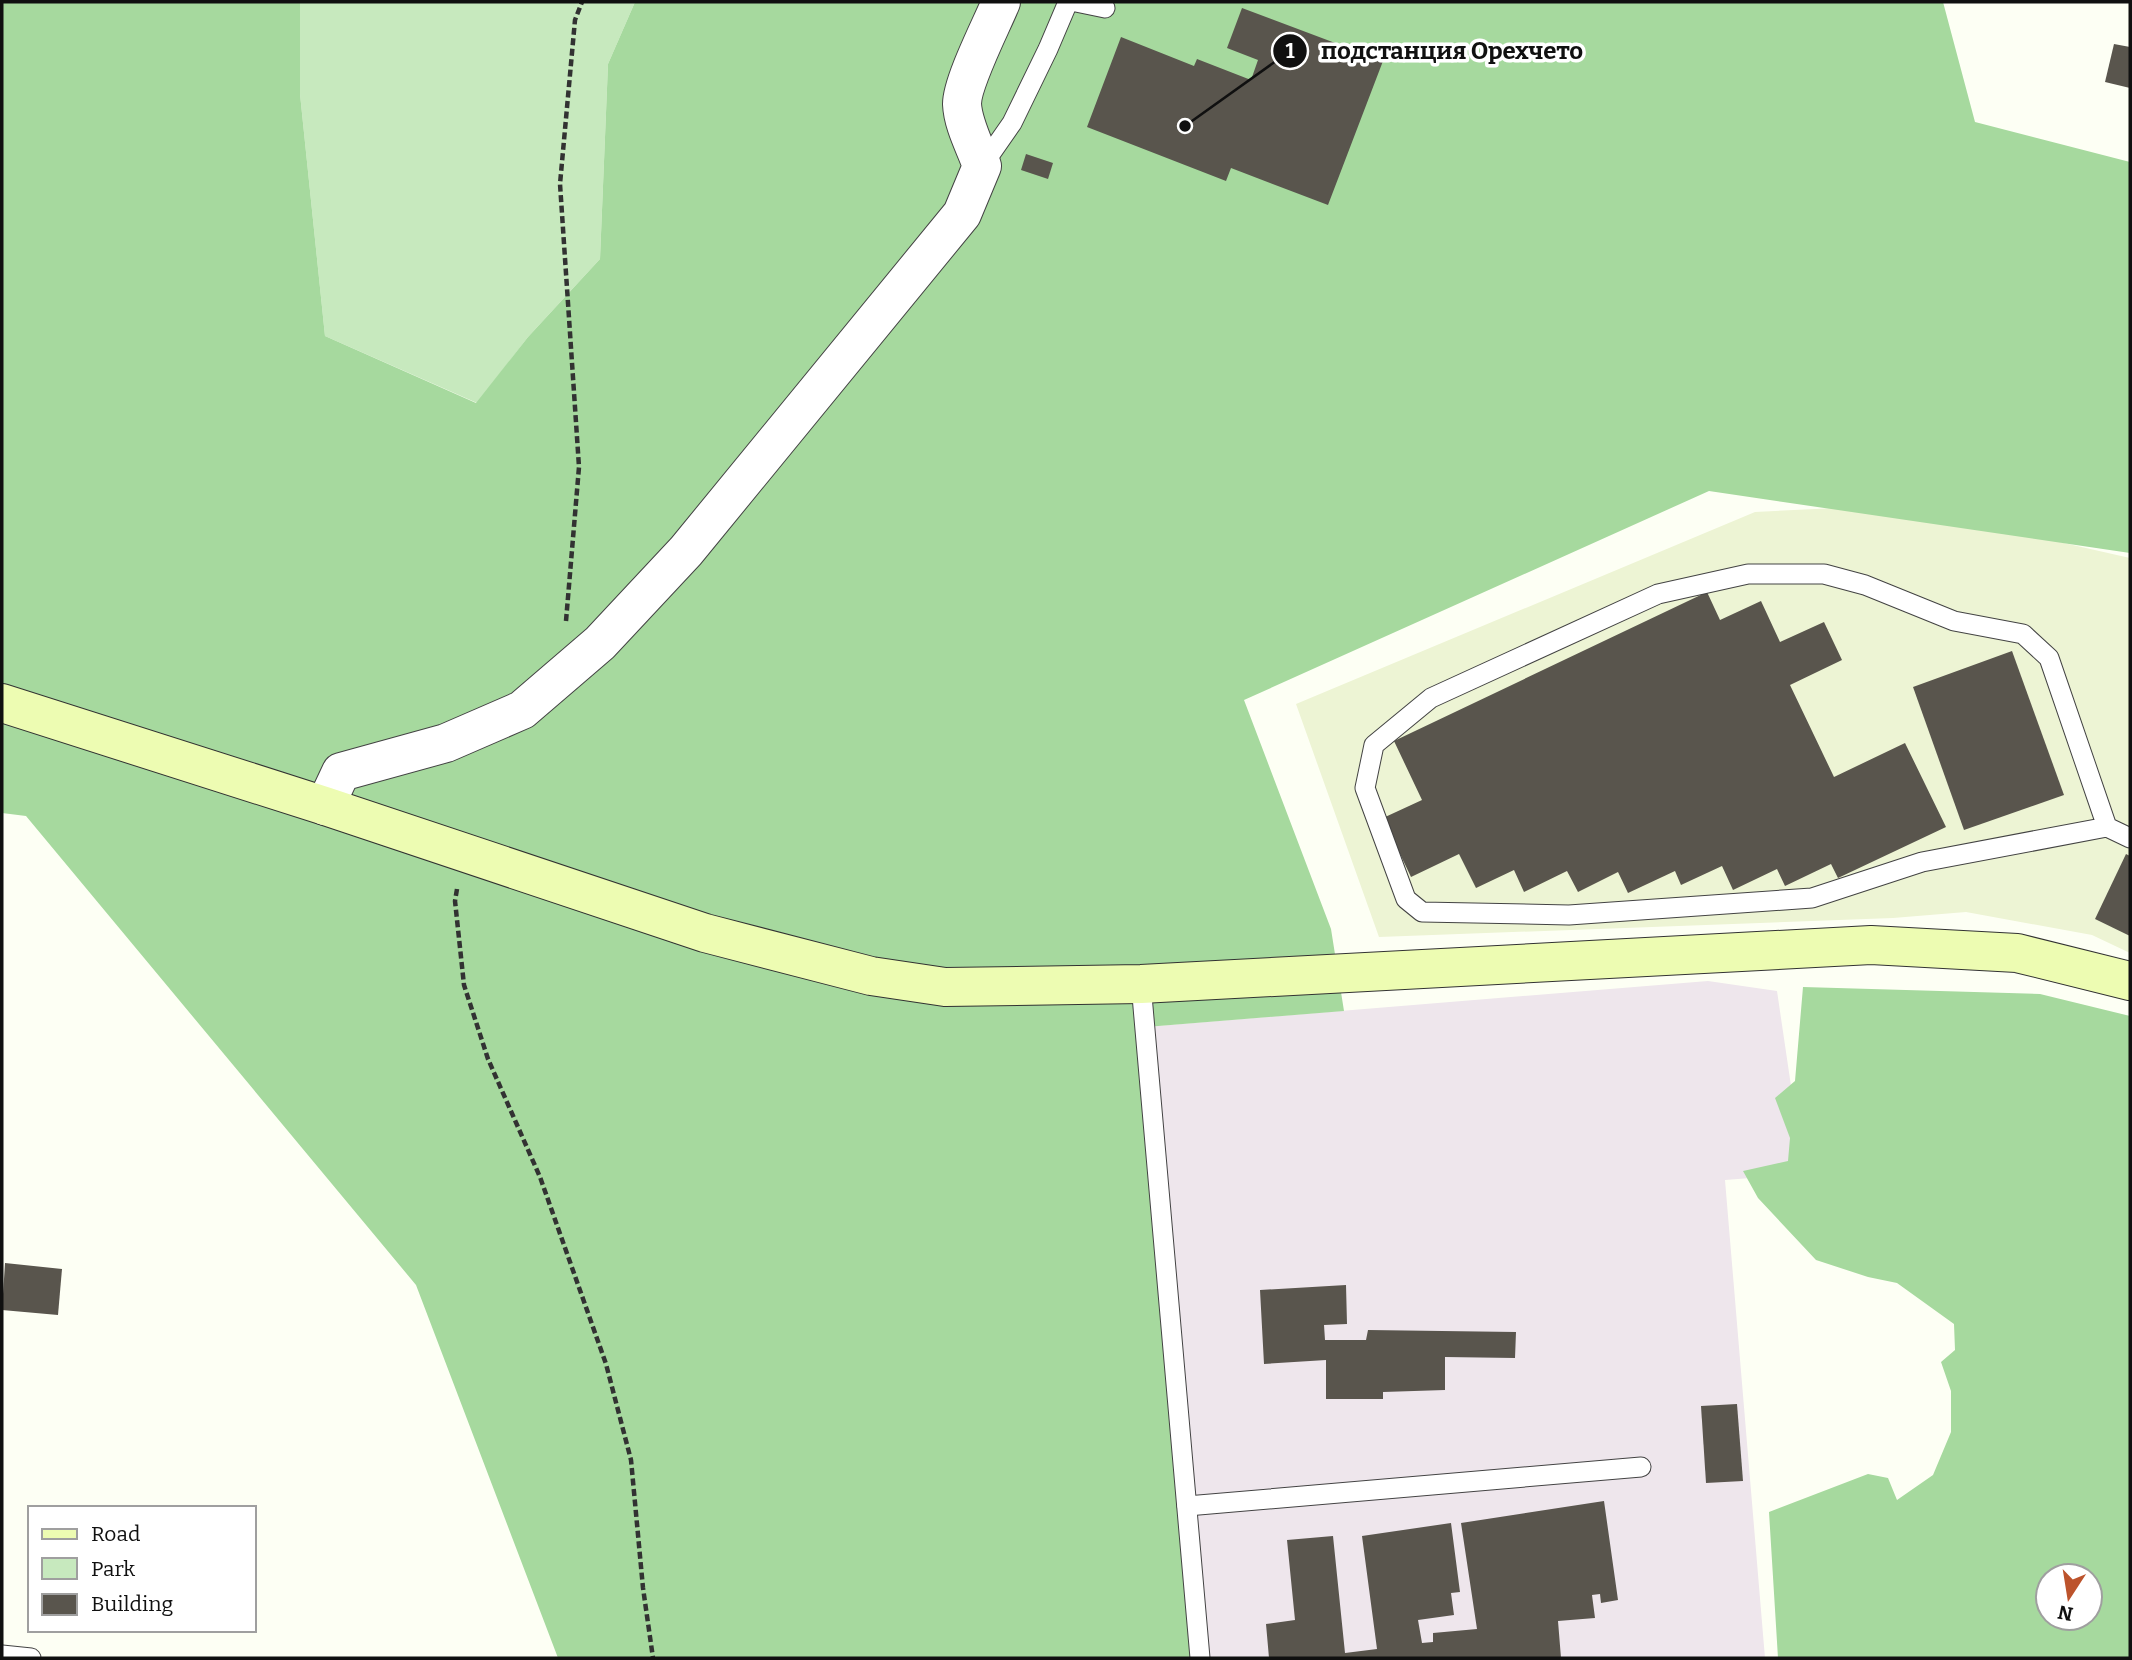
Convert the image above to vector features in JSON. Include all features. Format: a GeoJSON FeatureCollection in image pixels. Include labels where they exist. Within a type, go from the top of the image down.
{"type":"FeatureCollection","features":[{"type":"Feature","properties":{"kind":"street"},"geometry":{"type":"LineString","coordinates":[[325,806],[341,772],[446,743],[522,710],[600,643],[703,530],[962,214],[982,166],[964,118],[962,101],[966,85],[1001,2]]}},
{"type":"Feature","properties":{"kind":"street"},"geometry":{"type":"LineString","coordinates":[[2,703],[325,806],[705,933],[871,976],[945,986],[1141,985],[1871,945],[2017,953],[2130,981]]}},
{"type":"Feature","properties":{"kind":"lane"},"geometry":{"type":"LineString","coordinates":[[982,166],[1017,113],[1068,2]]}},
{"type":"Feature","properties":{"kind":"lane"},"geometry":{"type":"LineString","coordinates":[[1076,2],[1105,8]]}},
{"type":"Feature","properties":{"kind":"lane"},"geometry":{"type":"LineString","coordinates":[[2108,827],[2049,658],[2024,634],[1954,621],[1865,585],[1824,574],[1748,573],[1658,594],[1431,698],[1374,745],[1365,788],[1406,899],[1422,912],[1569,915],[1812,898],[1922,862],[2108,827],[2130,838]]}},
{"type":"Feature","properties":{"kind":"lane"},"geometry":{"type":"LineString","coordinates":[[1141,985],[1200,1658]]}},
{"type":"Feature","properties":{"kind":"lane"},"geometry":{"type":"LineString","coordinates":[[1187,1506],[1642,1467]]}},
{"type":"Feature","properties":{"kind":"lane"},"geometry":{"type":"LineString","coordinates":[[2,1655],[31,1658]]}},
{"type":"Feature","properties":{"kind":"path"},"geometry":{"type":"LineString","coordinates":[[562,676],[579,467],[560,184],[575,20],[582,2]]}},
{"type":"Feature","properties":{"kind":"path"},"geometry":{"type":"LineString","coordinates":[[463,852],[455,901],[464,985],[488,1059],[540,1177],[606,1364],[631,1460],[643,1588],[653,1658]]}},
{"type":"Feature","properties":{"kind":"shaded area"},"geometry":{"type":"Polygon","coordinates":[[[1708,981],[1777,991],[1804,1174],[1725,1180],[1765,1658],[1200,1658],[1145,1027],[1708,981]]]}},
{"type":"Feature","properties":{"kind":"green space"},"geometry":{"type":"Polygon","coordinates":[[[2,2],[300,2],[300,94],[325,336],[476,403],[528,337],[600,259],[608,64],[635,2],[1943,2],[1975,122],[2130,162],[2130,553],[1709,491],[1244,700],[1331,929],[1344,1011],[1146,1027],[1200,1658],[558,1658],[416,1285],[26,816],[2,813],[2,2]]]}},
{"type":"Feature","properties":{"kind":"green space"},"geometry":{"type":"Polygon","coordinates":[[[300,2],[635,2],[608,64],[600,259],[528,337],[477,403],[325,336],[300,94],[300,2]]]}},
{"type":"Feature","properties":{"kind":"green space"},"geometry":{"type":"Polygon","coordinates":[[[1897,505],[2130,558],[2130,953],[2092,935],[1966,912],[1893,918],[1379,937],[1296,704],[1755,512],[1897,505]]]}},
{"type":"Feature","properties":{"kind":"green space"},"geometry":{"type":"Polygon","coordinates":[[[1803,987],[2040,994],[2130,1016],[2130,1658],[1778,1658],[1769,1512],[1868,1474],[1888,1478],[1897,1500],[1933,1475],[1951,1432],[1951,1391],[1941,1362],[1955,1350],[1954,1324],[1897,1283],[1868,1277],[1816,1260],[1758,1198],[1743,1171],[1788,1161],[1790,1138],[1775,1098],[1795,1081],[1803,987]]]}},
{"type":"Feature","properties":{"kind":"building"},"geometry":{"type":"Polygon","coordinates":[[[1242,8],[1383,61],[1328,205],[1231,168],[1226,181],[1087,127],[1121,37],[1194,66],[1197,59],[1251,80],[1258,60],[1227,48],[1242,8]]]}},
{"type":"Feature","properties":{"kind":"building"},"geometry":{"type":"Polygon","coordinates":[[[2114,44],[2130,47],[2130,88],[2105,82],[2114,44]]]}},
{"type":"Feature","properties":{"kind":"building"},"geometry":{"type":"Polygon","coordinates":[[[1026,154],[1053,163],[1048,179],[1021,170],[1026,154]]]}},
{"type":"Feature","properties":{"kind":"building"},"geometry":{"type":"Polygon","coordinates":[[[1707,592],[1720,620],[1761,601],[1780,642],[1824,622],[1842,660],[1790,685],[1834,777],[1905,743],[1946,827],[1838,878],[1831,864],[1785,886],[1777,869],[1733,890],[1722,866],[1681,885],[1675,871],[1628,893],[1618,872],[1578,892],[1567,871],[1524,892],[1514,870],[1476,888],[1459,854],[1411,877],[1383,818],[1422,800],[1394,741],[1707,592]]]}},
{"type":"Feature","properties":{"kind":"building"},"geometry":{"type":"Polygon","coordinates":[[[2012,651],[2064,795],[1964,830],[1913,687],[2012,651]]]}},
{"type":"Feature","properties":{"kind":"building"},"geometry":{"type":"Polygon","coordinates":[[[2126,854],[2130,856],[2130,936],[2095,919],[2126,854]]]}},
{"type":"Feature","properties":{"kind":"building"},"geometry":{"type":"Polygon","coordinates":[[[5,1263],[62,1269],[58,1315],[2,1310],[5,1263]]]}},
{"type":"Feature","properties":{"kind":"building"},"geometry":{"type":"Polygon","coordinates":[[[1346,1285],[1347,1324],[1324,1325],[1325,1340],[1366,1340],[1368,1330],[1516,1332],[1515,1358],[1445,1357],[1445,1390],[1383,1392],[1383,1399],[1326,1399],[1326,1360],[1264,1364],[1260,1290],[1346,1285]]]}},
{"type":"Feature","properties":{"kind":"building"},"geometry":{"type":"Polygon","coordinates":[[[1737,1404],[1743,1481],[1706,1483],[1701,1406],[1737,1404]]]}},
{"type":"Feature","properties":{"kind":"building"},"geometry":{"type":"Polygon","coordinates":[[[1604,1501],[1618,1600],[1601,1603],[1600,1594],[1592,1595],[1595,1618],[1558,1621],[1561,1658],[1269,1658],[1266,1624],[1295,1620],[1287,1540],[1333,1536],[1345,1653],[1377,1649],[1362,1536],[1451,1523],[1460,1592],[1451,1593],[1454,1615],[1418,1620],[1422,1643],[1433,1642],[1433,1633],[1477,1629],[1461,1523],[1604,1501]]]}},
{"type":"Feature","properties":{"kind":"place","name":"подстанция Орехчето"},"geometry":{"type":"Point","coordinates":[1185,126]}}]}
